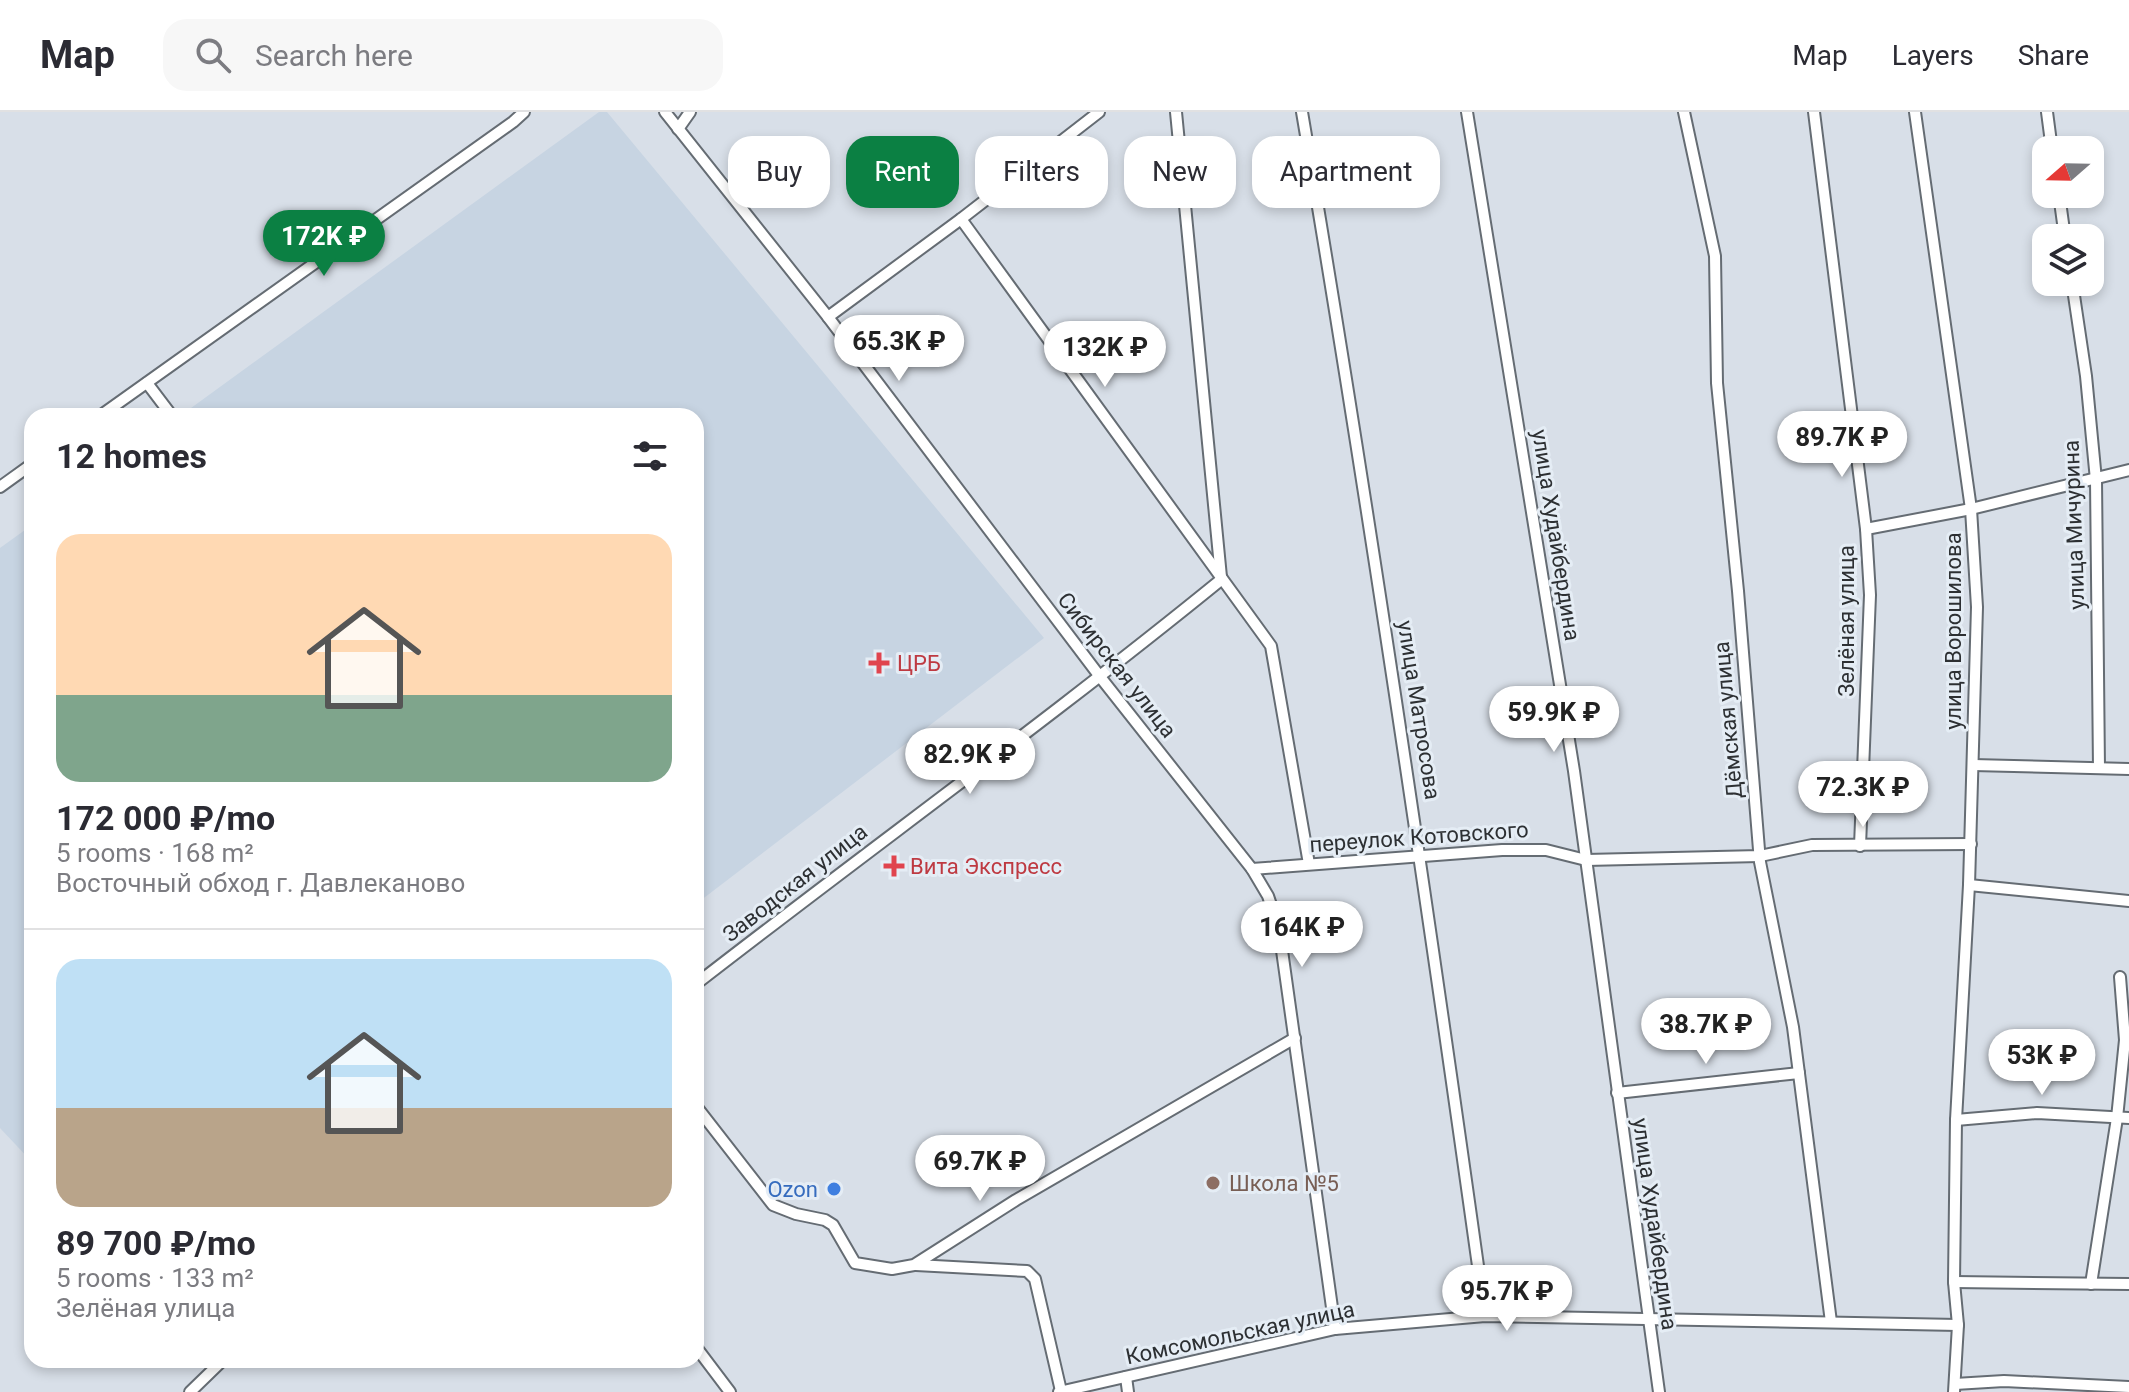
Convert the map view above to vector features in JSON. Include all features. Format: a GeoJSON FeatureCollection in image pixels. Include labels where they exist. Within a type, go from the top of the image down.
{"type":"FeatureCollection","features":[{"type":"Feature","properties":{"kind":"street"},"geometry":{"type":"LineString","coordinates":[[111,408],[524,112]]}},
{"type":"Feature","properties":{"kind":"street","name":"Сибирская улица"},"geometry":{"type":"LineString","coordinates":[[665,112],[828,317],[1101,678],[1252,869],[1268,896],[1279,929],[1335,1329]]}},
{"type":"Feature","properties":{"kind":"street"},"geometry":{"type":"LineString","coordinates":[[678,129],[690,112]]}},
{"type":"Feature","properties":{"kind":"street"},"geometry":{"type":"LineString","coordinates":[[828,317],[1099,112]]}},
{"type":"Feature","properties":{"kind":"street"},"geometry":{"type":"LineString","coordinates":[[1176,112],[1222,579]]}},
{"type":"Feature","properties":{"kind":"street","name":"улица Матросова"},"geometry":{"type":"LineString","coordinates":[[1302,112],[1355,419],[1421,854],[1485,1316]]}},
{"type":"Feature","properties":{"kind":"street","name":"улица Худайбердина"},"geometry":{"type":"LineString","coordinates":[[1467,112],[1571,755],[1659,1392]]}},
{"type":"Feature","properties":{"kind":"street","name":"Дёмская улица"},"geometry":{"type":"LineString","coordinates":[[1684,112],[1715,256],[1717,383],[1760,856],[1793,1027],[1831,1322]]}},
{"type":"Feature","properties":{"kind":"street","name":"Зелёная улица"},"geometry":{"type":"LineString","coordinates":[[1814,112],[1866,529],[1870,595],[1860,846]]}},
{"type":"Feature","properties":{"kind":"street","name":"улица Ворошилова"},"geometry":{"type":"LineString","coordinates":[[1915,112],[1971,509],[1977,607],[1971,844],[1956,1120],[1954,1282],[1958,1325],[1954,1388]]}},
{"type":"Feature","properties":{"kind":"street"},"geometry":{"type":"LineString","coordinates":[[2047,112],[2050,136]]}},
{"type":"Feature","properties":{"kind":"street"},"geometry":{"type":"LineString","coordinates":[[961,219],[1271,646],[1309,864]]}},
{"type":"Feature","properties":{"kind":"street","name":"улица Мичурина"},"geometry":{"type":"LineString","coordinates":[[2074,296],[2096,480],[2099,768]]}},
{"type":"Feature","properties":{"kind":"street"},"geometry":{"type":"LineString","coordinates":[[147,383],[166,408]]}},
{"type":"Feature","properties":{"kind":"street"},"geometry":{"type":"LineString","coordinates":[[0,487],[24,470]]}},
{"type":"Feature","properties":{"kind":"street"},"geometry":{"type":"LineString","coordinates":[[1866,529],[1971,509],[2129,470]]}},
{"type":"Feature","properties":{"kind":"street","name":"Заводская улица"},"geometry":{"type":"LineString","coordinates":[[704,978],[848,866],[1101,678],[1222,579]]}},
{"type":"Feature","properties":{"kind":"street"},"geometry":{"type":"LineString","coordinates":[[1973,765],[2129,769]]}},
{"type":"Feature","properties":{"kind":"street","name":"переулок Котовского"},"geometry":{"type":"LineString","coordinates":[[1252,869],[1421,854],[1546,850],[1586,860],[1760,856],[1812,845],[1971,844]]}},
{"type":"Feature","properties":{"kind":"street"},"geometry":{"type":"LineString","coordinates":[[1969,885],[2129,901]]}},
{"type":"Feature","properties":{"kind":"street"},"geometry":{"type":"LineString","coordinates":[[2091,1284],[2117,1118],[2125,1040],[2120,977]]}},
{"type":"Feature","properties":{"kind":"street"},"geometry":{"type":"LineString","coordinates":[[914,1265],[1016,1200],[1295,1038]]}},
{"type":"Feature","properties":{"kind":"street"},"geometry":{"type":"LineString","coordinates":[[1617,1093],[1799,1073]]}},
{"type":"Feature","properties":{"kind":"street"},"geometry":{"type":"LineString","coordinates":[[1956,1120],[2037,1113],[2129,1118]]}},
{"type":"Feature","properties":{"kind":"street"},"geometry":{"type":"LineString","coordinates":[[704,1116],[773,1205],[833,1225],[855,1263],[892,1269],[914,1265],[1027,1271],[1035,1279],[1060,1392]]}},
{"type":"Feature","properties":{"kind":"street"},"geometry":{"type":"LineString","coordinates":[[1954,1282],[2129,1284]]}},
{"type":"Feature","properties":{"kind":"street","name":"Комсомольская улица"},"geometry":{"type":"LineString","coordinates":[[1060,1392],[1335,1329],[1485,1316],[1958,1325]]}},
{"type":"Feature","properties":{"kind":"street"},"geometry":{"type":"LineString","coordinates":[[704,1358],[730,1392]]}},
{"type":"Feature","properties":{"kind":"street"},"geometry":{"type":"LineString","coordinates":[[190,1392],[215,1368]]}},
{"type":"Feature","properties":{"kind":"street"},"geometry":{"type":"LineString","coordinates":[[1126,1377],[1128,1392]]}},
{"type":"Feature","properties":{"kind":"street"},"geometry":{"type":"LineString","coordinates":[[1954,1388],[2004,1381],[2129,1387]]}},
{"type":"Feature","properties":{"kind":"shaded area"},"geometry":{"type":"Polygon","coordinates":[[[599,112],[607,112],[1044,638],[704,898],[704,408],[191,408],[599,112]]]}},
{"type":"Feature","properties":{"kind":"shaded area"},"geometry":{"type":"Polygon","coordinates":[[[24,531],[24,1154],[0,1128],[0,548],[24,531]]]}},
{"type":"Feature","properties":{"kind":"place","name":"ЦРБ"},"geometry":{"type":"Point","coordinates":[879,663]}},
{"type":"Feature","properties":{"kind":"place","name":"Вита Экспресс"},"geometry":{"type":"Point","coordinates":[894,866]}},
{"type":"Feature","properties":{"kind":"place","name":"Школа №5"},"geometry":{"type":"Point","coordinates":[1213,1183]}},
{"type":"Feature","properties":{"kind":"place","name":"Ozon"},"geometry":{"type":"Point","coordinates":[834,1189]}}]}
